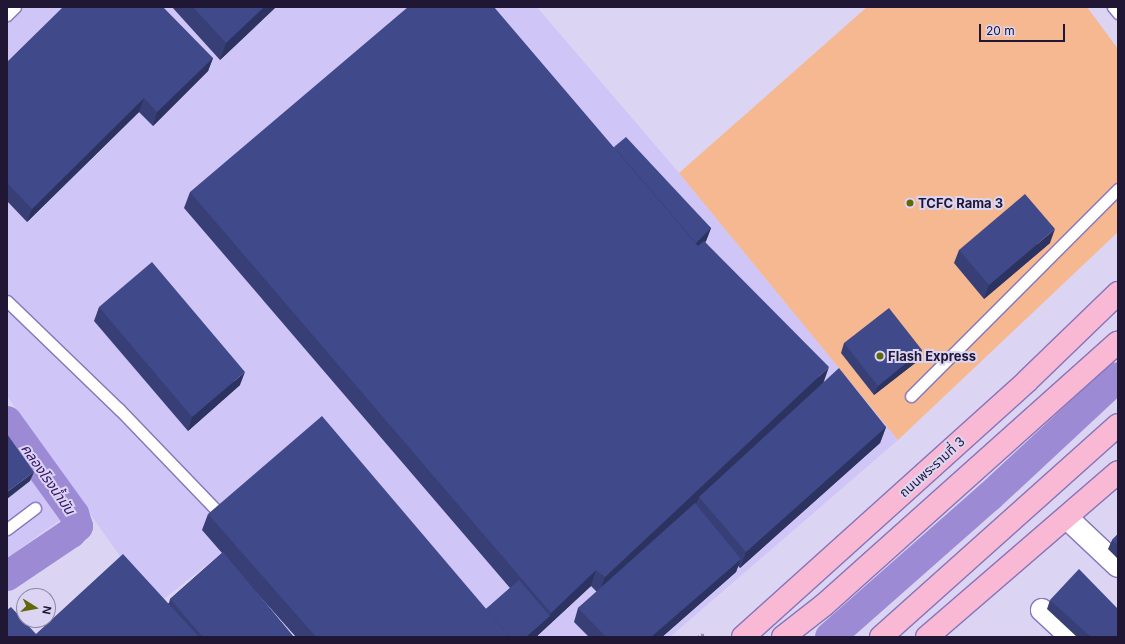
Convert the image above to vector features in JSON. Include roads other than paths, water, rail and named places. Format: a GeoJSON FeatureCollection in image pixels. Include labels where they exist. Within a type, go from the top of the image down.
{"type":"FeatureCollection","features":[{"type":"Feature","properties":{"kind":"main road","name":"ถนนพระรามที่ 3"},"geometry":{"type":"LineString","coordinates":[[743,637],[1016,391],[1118,293]]}},
{"type":"Feature","properties":{"kind":"main road"},"geometry":{"type":"LineString","coordinates":[[782,637],[824,605],[1118,342]]}},
{"type":"Feature","properties":{"kind":"main road"},"geometry":{"type":"LineString","coordinates":[[881,637],[1118,425]]}},
{"type":"Feature","properties":{"kind":"main road"},"geometry":{"type":"LineString","coordinates":[[927,637],[1067,518],[1118,472]]}},
{"type":"Feature","properties":{"kind":"street"},"geometry":{"type":"LineString","coordinates":[[1067,518],[1118,566]]}},
{"type":"Feature","properties":{"kind":"street"},"geometry":{"type":"LineString","coordinates":[[1042,610],[1071,637]]}},
{"type":"Feature","properties":{"kind":"lane"},"geometry":{"type":"LineString","coordinates":[[7,15],[15,7]]}},
{"type":"Feature","properties":{"kind":"lane"},"geometry":{"type":"LineString","coordinates":[[1113,7],[1118,13]]}},
{"type":"Feature","properties":{"kind":"lane"},"geometry":{"type":"LineString","coordinates":[[911,396],[1118,189]]}},
{"type":"Feature","properties":{"kind":"lane"},"geometry":{"type":"LineString","coordinates":[[7,301],[120,409],[234,529]]}},
{"type":"Feature","properties":{"kind":"lane"},"geometry":{"type":"LineString","coordinates":[[7,529],[35,508]]}},
{"type":"Feature","properties":{"kind":"waterway"},"geometry":{"type":"LineString","coordinates":[[830,637],[989,497],[1118,377]]}},
{"type":"Feature","properties":{"kind":"waterway","name":"คลองโรงน้ำมัน"},"geometry":{"type":"LineString","coordinates":[[7,421],[74,514],[78,526],[71,533],[7,576]]}},
{"type":"Feature","properties":{"kind":"place","name":"TCFC Rama 3"},"geometry":{"type":"Point","coordinates":[910,203]}},
{"type":"Feature","properties":{"kind":"place","name":"Flash Express"},"geometry":{"type":"Point","coordinates":[880,356]}}]}
